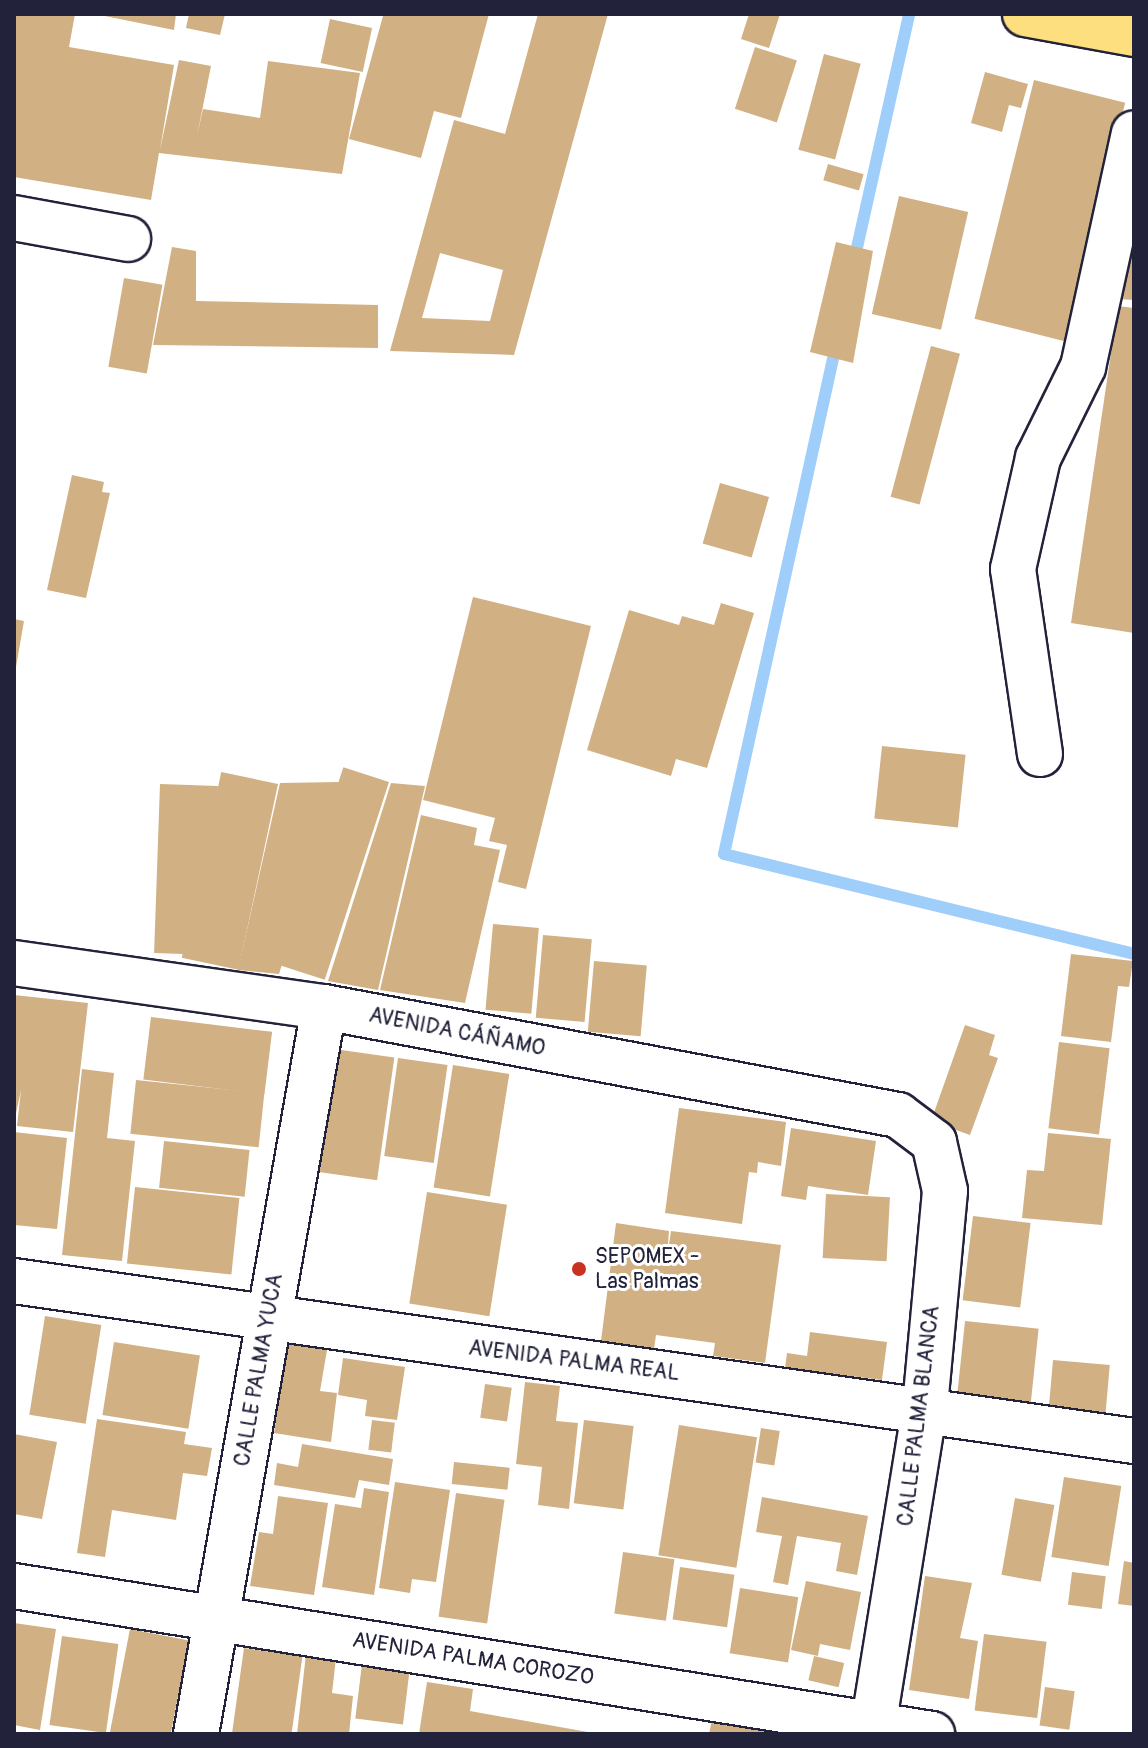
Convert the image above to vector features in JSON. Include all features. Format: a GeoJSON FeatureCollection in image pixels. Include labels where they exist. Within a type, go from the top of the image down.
{"type":"FeatureCollection","features":[{"type":"Feature","properties":{"kind":"main road"},"geometry":{"type":"LineString","coordinates":[[1025,14],[1134,34]]}},
{"type":"Feature","properties":{"kind":"street"},"geometry":{"type":"LineString","coordinates":[[1040,754],[1013,569],[1038,458],[1083,367],[1134,134]]}},
{"type":"Feature","properties":{"kind":"street"},"geometry":{"type":"LineString","coordinates":[[14,218],[128,239]]}},
{"type":"Feature","properties":{"kind":"street","name":"AVENIDA CÁÑAMO"},"geometry":{"type":"LineString","coordinates":[[14,963],[324,1007],[898,1115]]}},
{"type":"Feature","properties":{"kind":"street","name":"CALLE PALMA YUCA"},"geometry":{"type":"LineString","coordinates":[[196,1734],[324,1007]]}},
{"type":"Feature","properties":{"kind":"street","name":"CALLE PALMA BLANCA"},"geometry":{"type":"LineString","coordinates":[[873,1729],[925,1406],[943,1164],[934,1142],[898,1115]]}},
{"type":"Feature","properties":{"kind":"street","name":"AVENIDA PALMA REAL"},"geometry":{"type":"LineString","coordinates":[[14,1281],[267,1322],[925,1406],[1134,1441]]}},
{"type":"Feature","properties":{"kind":"street","name":"AVENIDA PALMA COROZO"},"geometry":{"type":"LineString","coordinates":[[14,1586],[215,1617],[873,1729],[932,1734]]}},
{"type":"Feature","properties":{"kind":"building"},"geometry":{"type":"Polygon","coordinates":[[[14,14],[75,14],[69,47],[174,65],[160,150],[179,60],[211,66],[197,136],[203,109],[260,118],[268,61],[360,73],[342,174],[159,153],[151,200],[14,177],[14,14]]]}},
{"type":"Feature","properties":{"kind":"building"},"geometry":{"type":"Polygon","coordinates":[[[95,14],[176,14],[174,30],[95,14]]]}},
{"type":"Feature","properties":{"kind":"building"},"geometry":{"type":"Polygon","coordinates":[[[189,14],[225,14],[220,35],[186,28],[189,14]]]}},
{"type":"Feature","properties":{"kind":"building"},"geometry":{"type":"Polygon","coordinates":[[[377,14],[489,14],[461,118],[434,111],[421,158],[349,139],[383,16],[377,14]]]}},
{"type":"Feature","properties":{"kind":"building"},"geometry":{"type":"Polygon","coordinates":[[[538,14],[608,14],[514,355],[390,351],[454,120],[505,134],[538,14]],[[440,253],[422,318],[490,321],[503,270],[440,253]]]}},
{"type":"Feature","properties":{"kind":"building"},"geometry":{"type":"Polygon","coordinates":[[[749,14],[780,14],[769,48],[741,39],[749,14]]]}},
{"type":"Feature","properties":{"kind":"building"},"geometry":{"type":"Polygon","coordinates":[[[330,19],[372,28],[363,72],[321,63],[330,19]]]}},
{"type":"Feature","properties":{"kind":"building"},"geometry":{"type":"Polygon","coordinates":[[[755,47],[797,61],[777,122],[735,109],[755,47]]]}},
{"type":"Feature","properties":{"kind":"building"},"geometry":{"type":"Polygon","coordinates":[[[824,54],[861,64],[835,159],[798,150],[824,54]]]}},
{"type":"Feature","properties":{"kind":"building"},"geometry":{"type":"Polygon","coordinates":[[[985,72],[1028,84],[1021,108],[1009,105],[1002,132],[971,123],[985,72]]]}},
{"type":"Feature","properties":{"kind":"building"},"geometry":{"type":"Polygon","coordinates":[[[1034,80],[1125,103],[1066,341],[974,319],[1034,80]]]}},
{"type":"Feature","properties":{"kind":"building"},"geometry":{"type":"Polygon","coordinates":[[[828,164],[864,174],[859,191],[823,180],[828,164]]]}},
{"type":"Feature","properties":{"kind":"building"},"geometry":{"type":"Polygon","coordinates":[[[899,196],[968,212],[941,330],[872,314],[899,196]]]}},
{"type":"Feature","properties":{"kind":"building"},"geometry":{"type":"Polygon","coordinates":[[[1134,210],[1134,300],[1120,299],[1134,210]]]}},
{"type":"Feature","properties":{"kind":"building"},"geometry":{"type":"Polygon","coordinates":[[[836,242],[873,251],[853,363],[810,352],[836,242]]]}},
{"type":"Feature","properties":{"kind":"building"},"geometry":{"type":"Polygon","coordinates":[[[172,247],[196,251],[196,301],[378,305],[378,348],[153,345],[172,247]]]}},
{"type":"Feature","properties":{"kind":"building"},"geometry":{"type":"Polygon","coordinates":[[[124,278],[162,285],[147,373],[108,367],[124,278]]]}},
{"type":"Feature","properties":{"kind":"building"},"geometry":{"type":"Polygon","coordinates":[[[1118,306],[1134,308],[1134,633],[1071,623],[1118,306]]]}},
{"type":"Feature","properties":{"kind":"building"},"geometry":{"type":"Polygon","coordinates":[[[931,346],[960,354],[920,504],[891,497],[931,346]]]}},
{"type":"Feature","properties":{"kind":"building"},"geometry":{"type":"Polygon","coordinates":[[[72,475],[104,482],[102,492],[110,493],[86,598],[47,590],[72,475]]]}},
{"type":"Feature","properties":{"kind":"building"},"geometry":{"type":"Polygon","coordinates":[[[720,483],[769,497],[752,558],[703,544],[720,483]]]}},
{"type":"Feature","properties":{"kind":"building"},"geometry":{"type":"Polygon","coordinates":[[[473,597],[591,626],[526,889],[498,882],[507,845],[489,841],[495,818],[423,800],[473,597]]]}},
{"type":"Feature","properties":{"kind":"building"},"geometry":{"type":"Polygon","coordinates":[[[721,603],[754,613],[707,768],[676,759],[671,776],[587,750],[629,610],[679,625],[682,616],[714,625],[721,603]]]}},
{"type":"Feature","properties":{"kind":"building"},"geometry":{"type":"Polygon","coordinates":[[[14,619],[24,621],[16,667],[14,667],[14,619]]]}},
{"type":"Feature","properties":{"kind":"building"},"geometry":{"type":"Polygon","coordinates":[[[882,746],[966,755],[958,827],[874,819],[882,746]]]}},
{"type":"Feature","properties":{"kind":"building"},"geometry":{"type":"Polygon","coordinates":[[[343,767],[389,782],[325,980],[279,965],[343,767]]]}},
{"type":"Feature","properties":{"kind":"building"},"geometry":{"type":"Polygon","coordinates":[[[221,772],[278,784],[238,970],[182,958],[221,772]]]}},
{"type":"Feature","properties":{"kind":"building"},"geometry":{"type":"Polygon","coordinates":[[[339,782],[279,974],[238,970],[280,783],[339,782]]]}},
{"type":"Feature","properties":{"kind":"building"},"geometry":{"type":"Polygon","coordinates":[[[391,783],[425,786],[378,990],[328,981],[391,783]]]}},
{"type":"Feature","properties":{"kind":"building"},"geometry":{"type":"Polygon","coordinates":[[[160,784],[218,786],[212,955],[154,953],[160,784]]]}},
{"type":"Feature","properties":{"kind":"building"},"geometry":{"type":"Polygon","coordinates":[[[421,815],[477,828],[474,845],[500,850],[465,1003],[380,990],[421,815]]]}},
{"type":"Feature","properties":{"kind":"building"},"geometry":{"type":"Polygon","coordinates":[[[493,924],[539,928],[531,1014],[486,1010],[493,924]]]}},
{"type":"Feature","properties":{"kind":"building"},"geometry":{"type":"Polygon","coordinates":[[[543,935],[592,939],[585,1022],[536,1018],[543,935]]]}},
{"type":"Feature","properties":{"kind":"building"},"geometry":{"type":"Polygon","coordinates":[[[1071,954],[1133,961],[1129,987],[1118,986],[1111,1042],[1061,1036],[1071,954]]]}},
{"type":"Feature","properties":{"kind":"building"},"geometry":{"type":"Polygon","coordinates":[[[594,961],[647,966],[641,1036],[588,1032],[594,961]]]}},
{"type":"Feature","properties":{"kind":"building"},"geometry":{"type":"Polygon","coordinates":[[[14,995],[88,1003],[73,1132],[17,1126],[21,1090],[14,1123],[14,995]]]}},
{"type":"Feature","properties":{"kind":"building"},"geometry":{"type":"Polygon","coordinates":[[[151,1017],[272,1032],[264,1094],[143,1080],[151,1017]]]}},
{"type":"Feature","properties":{"kind":"building"},"geometry":{"type":"Polygon","coordinates":[[[965,1025],[995,1035],[989,1055],[998,1058],[970,1135],[931,1121],[965,1025]]]}},
{"type":"Feature","properties":{"kind":"building"},"geometry":{"type":"Polygon","coordinates":[[[1059,1042],[1110,1048],[1099,1135],[1048,1128],[1059,1042]]]}},
{"type":"Feature","properties":{"kind":"building"},"geometry":{"type":"Polygon","coordinates":[[[327,1048],[394,1057],[377,1180],[310,1171],[327,1048]]]}},
{"type":"Feature","properties":{"kind":"building"},"geometry":{"type":"Polygon","coordinates":[[[398,1058],[448,1065],[434,1163],[384,1156],[398,1058]]]}},
{"type":"Feature","properties":{"kind":"building"},"geometry":{"type":"Polygon","coordinates":[[[453,1065],[509,1074],[490,1196],[434,1187],[453,1065]]]}},
{"type":"Feature","properties":{"kind":"building"},"geometry":{"type":"Polygon","coordinates":[[[82,1069],[114,1073],[107,1138],[135,1141],[122,1261],[62,1255],[82,1069]]]}},
{"type":"Feature","properties":{"kind":"building"},"geometry":{"type":"Polygon","coordinates":[[[136,1080],[264,1093],[259,1147],[130,1134],[136,1080]]]}},
{"type":"Feature","properties":{"kind":"building"},"geometry":{"type":"Polygon","coordinates":[[[679,1108],[786,1122],[781,1166],[758,1162],[757,1173],[749,1172],[742,1224],[665,1213],[679,1108]]]}},
{"type":"Feature","properties":{"kind":"building"},"geometry":{"type":"Polygon","coordinates":[[[791,1128],[876,1141],[868,1195],[808,1186],[806,1200],[781,1196],[791,1128]]]}},
{"type":"Feature","properties":{"kind":"building"},"geometry":{"type":"Polygon","coordinates":[[[14,1132],[67,1138],[57,1229],[14,1225],[14,1132]]]}},
{"type":"Feature","properties":{"kind":"building"},"geometry":{"type":"Polygon","coordinates":[[[1048,1133],[1111,1139],[1102,1225],[1022,1218],[1027,1170],[1044,1171],[1048,1133]]]}},
{"type":"Feature","properties":{"kind":"building"},"geometry":{"type":"Polygon","coordinates":[[[164,1141],[250,1150],[245,1197],[159,1188],[164,1141]]]}},
{"type":"Feature","properties":{"kind":"building"},"geometry":{"type":"Polygon","coordinates":[[[135,1187],[239,1198],[231,1275],[127,1264],[135,1187]]]}},
{"type":"Feature","properties":{"kind":"building"},"geometry":{"type":"Polygon","coordinates":[[[427,1192],[507,1205],[489,1316],[409,1304],[427,1192]]]}},
{"type":"Feature","properties":{"kind":"building"},"geometry":{"type":"Polygon","coordinates":[[[826,1194],[890,1197],[887,1261],[823,1258],[826,1194]]]}},
{"type":"Feature","properties":{"kind":"building"},"geometry":{"type":"Polygon","coordinates":[[[973,1216],[1031,1223],[1020,1307],[963,1300],[973,1216]]]}},
{"type":"Feature","properties":{"kind":"building"},"geometry":{"type":"Polygon","coordinates":[[[616,1223],[669,1231],[667,1257],[671,1231],[781,1245],[765,1363],[713,1356],[715,1343],[656,1335],[654,1349],[601,1341],[616,1223]]]}},
{"type":"Feature","properties":{"kind":"building"},"geometry":{"type":"Polygon","coordinates":[[[45,1316],[101,1325],[86,1424],[29,1415],[45,1316]]]}},
{"type":"Feature","properties":{"kind":"building"},"geometry":{"type":"Polygon","coordinates":[[[965,1321],[1039,1329],[1031,1403],[957,1396],[965,1321]]]}},
{"type":"Feature","properties":{"kind":"building"},"geometry":{"type":"Polygon","coordinates":[[[810,1332],[887,1342],[882,1380],[785,1368],[787,1353],[807,1356],[810,1332]]]}},
{"type":"Feature","properties":{"kind":"building"},"geometry":{"type":"Polygon","coordinates":[[[114,1342],[200,1356],[188,1429],[102,1415],[114,1342]]]}},
{"type":"Feature","properties":{"kind":"building"},"geometry":{"type":"Polygon","coordinates":[[[287,1344],[327,1350],[320,1391],[337,1393],[331,1442],[274,1433],[287,1344]]]}},
{"type":"Feature","properties":{"kind":"building"},"geometry":{"type":"Polygon","coordinates":[[[343,1358],[405,1367],[397,1420],[365,1416],[367,1400],[338,1395],[343,1358]]]}},
{"type":"Feature","properties":{"kind":"building"},"geometry":{"type":"Polygon","coordinates":[[[1053,1360],[1110,1365],[1105,1418],[1048,1413],[1053,1360]]]}},
{"type":"Feature","properties":{"kind":"building"},"geometry":{"type":"Polygon","coordinates":[[[525,1382],[560,1386],[556,1421],[578,1423],[569,1509],[538,1505],[542,1467],[516,1464],[525,1382]]]}},
{"type":"Feature","properties":{"kind":"building"},"geometry":{"type":"Polygon","coordinates":[[[485,1384],[512,1388],[507,1421],[480,1418],[485,1384]]]}},
{"type":"Feature","properties":{"kind":"building"},"geometry":{"type":"Polygon","coordinates":[[[97,1419],[186,1432],[184,1444],[212,1448],[207,1476],[183,1473],[176,1520],[112,1510],[105,1557],[77,1553],[97,1419]]]}},
{"type":"Feature","properties":{"kind":"building"},"geometry":{"type":"Polygon","coordinates":[[[372,1420],[395,1423],[391,1453],[368,1450],[372,1420]]]}},
{"type":"Feature","properties":{"kind":"building"},"geometry":{"type":"Polygon","coordinates":[[[584,1420],[634,1426],[623,1509],[574,1503],[584,1420]]]}},
{"type":"Feature","properties":{"kind":"building"},"geometry":{"type":"Polygon","coordinates":[[[679,1425],[757,1437],[736,1568],[658,1555],[679,1425]]]}},
{"type":"Feature","properties":{"kind":"building"},"geometry":{"type":"Polygon","coordinates":[[[761,1428],[780,1431],[774,1466],[756,1463],[761,1428]]]}},
{"type":"Feature","properties":{"kind":"building"},"geometry":{"type":"Polygon","coordinates":[[[14,1434],[57,1442],[42,1519],[14,1514],[14,1434]]]}},
{"type":"Feature","properties":{"kind":"building"},"geometry":{"type":"Polygon","coordinates":[[[302,1444],[393,1459],[389,1485],[359,1480],[355,1498],[274,1485],[277,1463],[298,1467],[302,1444]]]}},
{"type":"Feature","properties":{"kind":"building"},"geometry":{"type":"Polygon","coordinates":[[[454,1462],[510,1468],[507,1490],[452,1484],[454,1462]]]}},
{"type":"Feature","properties":{"kind":"building"},"geometry":{"type":"Polygon","coordinates":[[[1064,1477],[1121,1486],[1109,1566],[1051,1557],[1064,1477]]]}},
{"type":"Feature","properties":{"kind":"building"},"geometry":{"type":"Polygon","coordinates":[[[395,1482],[450,1490],[436,1582],[412,1579],[410,1593],[379,1588],[395,1482]]]}},
{"type":"Feature","properties":{"kind":"building"},"geometry":{"type":"Polygon","coordinates":[[[364,1488],[389,1492],[374,1595],[322,1587],[335,1504],[361,1508],[364,1488]]]}},
{"type":"Feature","properties":{"kind":"building"},"geometry":{"type":"Polygon","coordinates":[[[456,1493],[505,1500],[487,1624],[439,1617],[456,1493]]]}},
{"type":"Feature","properties":{"kind":"building"},"geometry":{"type":"Polygon","coordinates":[[[278,1496],[328,1503],[314,1595],[250,1586],[259,1532],[273,1534],[278,1496]]]}},
{"type":"Feature","properties":{"kind":"building"},"geometry":{"type":"Polygon","coordinates":[[[762,1497],[868,1516],[857,1575],[836,1571],[841,1543],[797,1536],[788,1585],[773,1582],[782,1536],[756,1532],[762,1497]]]}},
{"type":"Feature","properties":{"kind":"building"},"geometry":{"type":"Polygon","coordinates":[[[1015,1498],[1054,1505],[1041,1582],[1001,1575],[1015,1498]]]}},
{"type":"Feature","properties":{"kind":"building"},"geometry":{"type":"Polygon","coordinates":[[[623,1552],[674,1559],[666,1621],[614,1613],[623,1552]]]}},
{"type":"Feature","properties":{"kind":"building"},"geometry":{"type":"Polygon","coordinates":[[[1124,1561],[1134,1563],[1134,1606],[1118,1604],[1124,1561]]]}},
{"type":"Feature","properties":{"kind":"building"},"geometry":{"type":"Polygon","coordinates":[[[680,1567],[734,1575],[727,1627],[673,1619],[680,1567]]]}},
{"type":"Feature","properties":{"kind":"building"},"geometry":{"type":"Polygon","coordinates":[[[1072,1572],[1106,1576],[1102,1609],[1068,1605],[1072,1572]]]}},
{"type":"Feature","properties":{"kind":"building"},"geometry":{"type":"Polygon","coordinates":[[[925,1576],[972,1583],[960,1638],[978,1641],[969,1699],[909,1690],[925,1576]]]}},
{"type":"Feature","properties":{"kind":"building"},"geometry":{"type":"Polygon","coordinates":[[[806,1581],[861,1592],[850,1650],[820,1644],[818,1656],[791,1650],[806,1581]]]}},
{"type":"Feature","properties":{"kind":"building"},"geometry":{"type":"Polygon","coordinates":[[[740,1588],[798,1597],[788,1662],[730,1653],[740,1588]]]}},
{"type":"Feature","properties":{"kind":"building"},"geometry":{"type":"Polygon","coordinates":[[[14,1623],[56,1629],[40,1730],[14,1725],[14,1623]]]}},
{"type":"Feature","properties":{"kind":"building"},"geometry":{"type":"Polygon","coordinates":[[[130,1629],[189,1640],[171,1734],[110,1734],[130,1629]]]}},
{"type":"Feature","properties":{"kind":"building"},"geometry":{"type":"Polygon","coordinates":[[[984,1634],[1047,1642],[1037,1718],[975,1710],[984,1634]]]}},
{"type":"Feature","properties":{"kind":"building"},"geometry":{"type":"Polygon","coordinates":[[[62,1636],[118,1644],[106,1733],[49,1725],[62,1636]]]}},
{"type":"Feature","properties":{"kind":"building"},"geometry":{"type":"Polygon","coordinates":[[[244,1648],[302,1656],[291,1734],[232,1734],[244,1648]]]}},
{"type":"Feature","properties":{"kind":"building"},"geometry":{"type":"Polygon","coordinates":[[[306,1654],[336,1658],[332,1693],[353,1696],[349,1734],[297,1734],[306,1654]]]}},
{"type":"Feature","properties":{"kind":"building"},"geometry":{"type":"Polygon","coordinates":[[[814,1656],[844,1663],[839,1687],[808,1680],[814,1656]]]}},
{"type":"Feature","properties":{"kind":"building"},"geometry":{"type":"Polygon","coordinates":[[[362,1664],[410,1670],[403,1724],[355,1719],[362,1664]]]}},
{"type":"Feature","properties":{"kind":"building"},"geometry":{"type":"Polygon","coordinates":[[[427,1682],[473,1689],[470,1711],[599,1734],[419,1734],[427,1682]]]}},
{"type":"Feature","properties":{"kind":"building"},"geometry":{"type":"Polygon","coordinates":[[[1045,1687],[1075,1691],[1069,1730],[1040,1726],[1045,1687]]]}},
{"type":"Feature","properties":{"kind":"building"},"geometry":{"type":"Polygon","coordinates":[[[712,1720],[770,1730],[769,1734],[709,1734],[712,1720]]]}},
{"type":"Feature","properties":{"kind":"waterway"},"geometry":{"type":"LineString","coordinates":[[854,261],[909,14]]}},
{"type":"Feature","properties":{"kind":"waterway"},"geometry":{"type":"LineString","coordinates":[[836,345],[724,854],[1134,954]]}},
{"type":"Feature","properties":{"kind":"place","name":"SEPOMEX - Las Palmas"},"geometry":{"type":"Point","coordinates":[579,1269]}}]}
